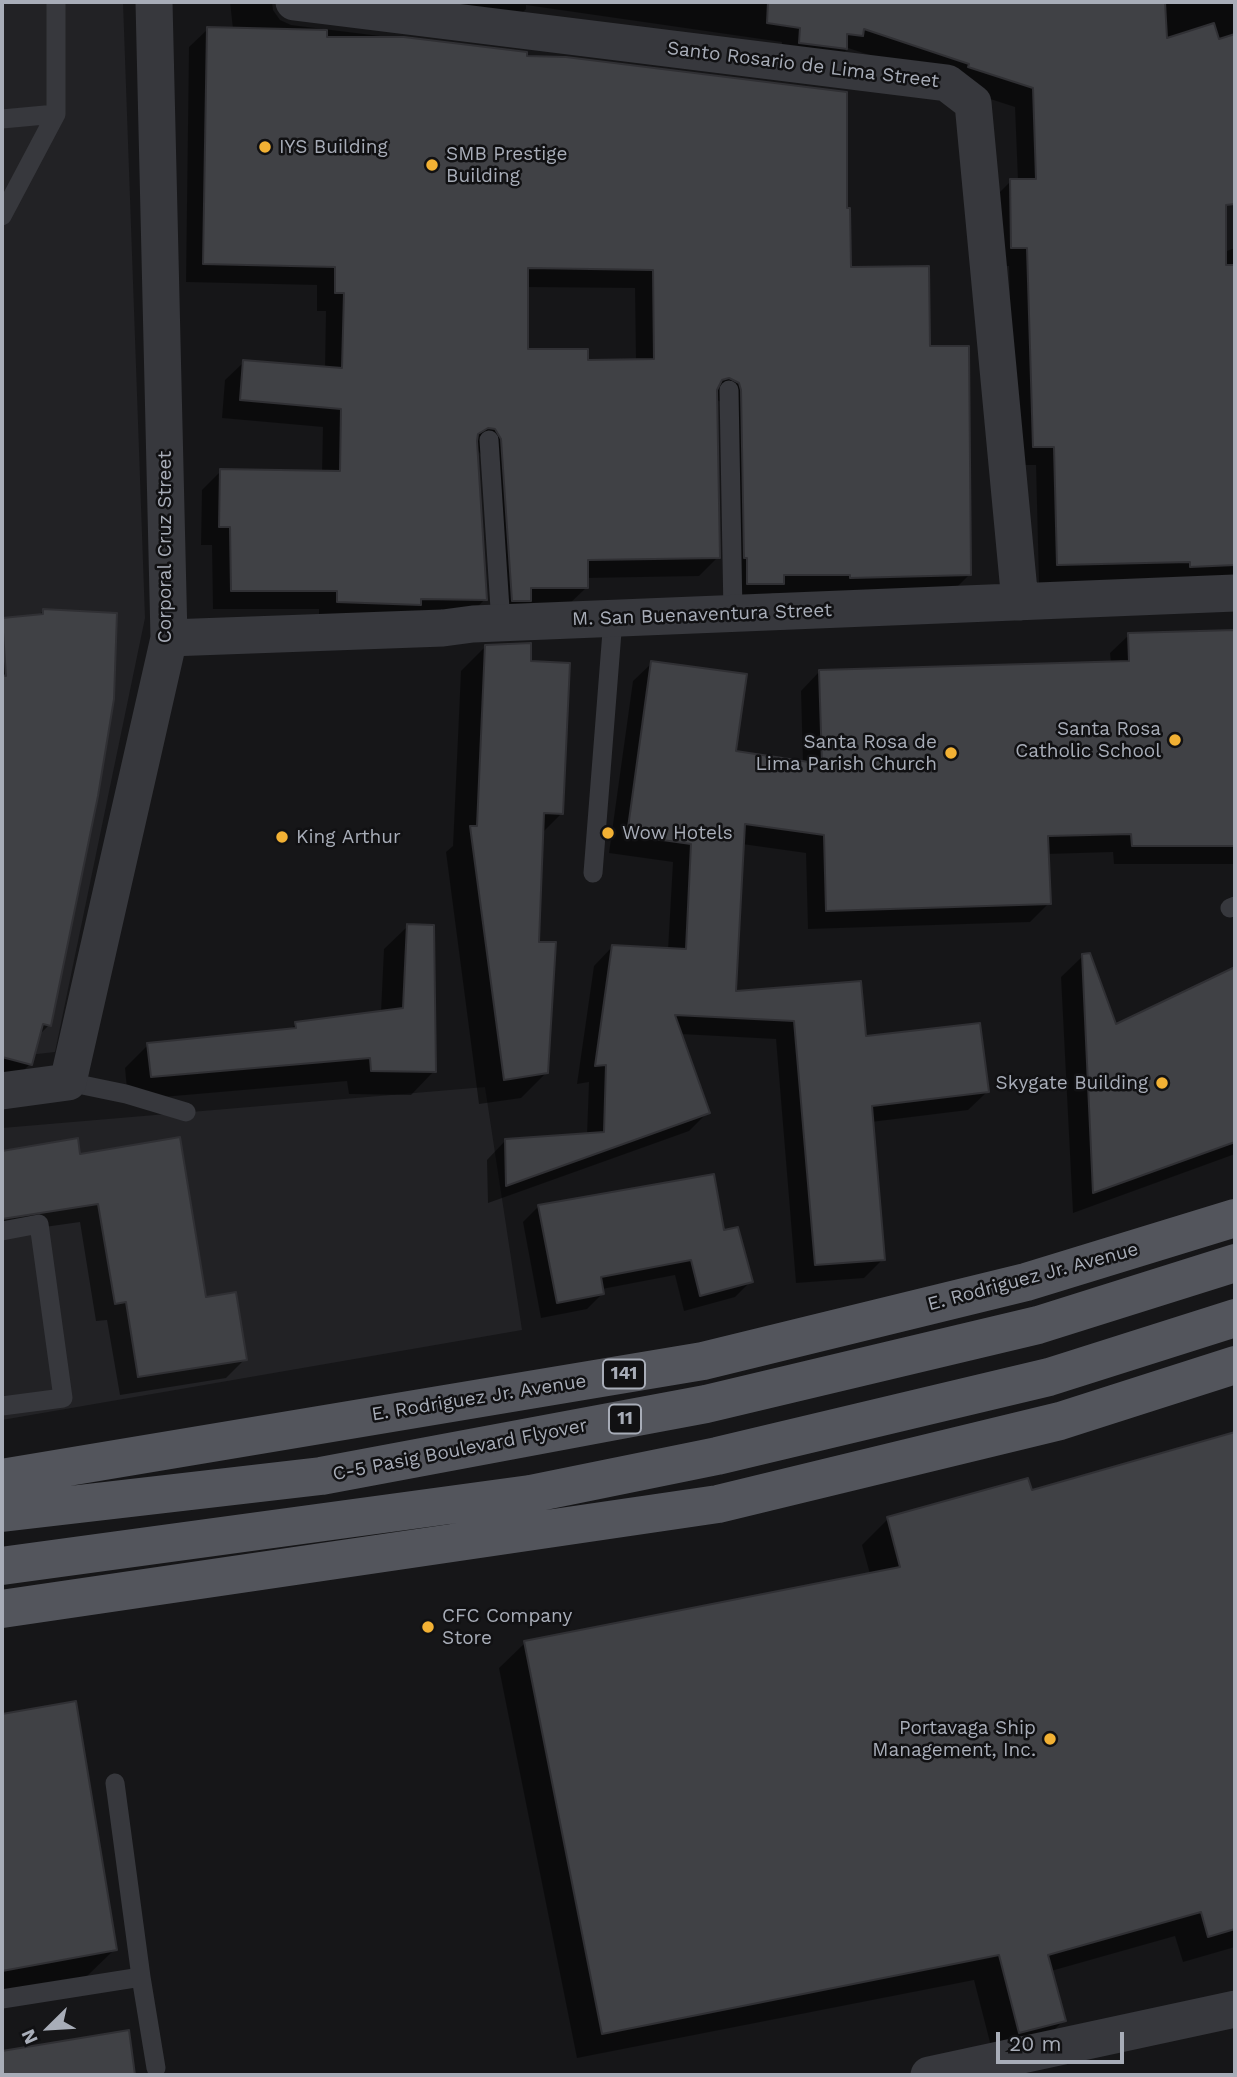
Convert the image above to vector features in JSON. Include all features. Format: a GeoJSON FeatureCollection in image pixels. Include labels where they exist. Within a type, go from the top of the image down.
{"type":"FeatureCollection","features":[{"type":"Feature","properties":{"kind":"main road","name":"E. Rodriguez Jr. Avenue"},"geometry":{"type":"LineString","coordinates":[[2,1478],[703,1361],[1027,1282],[1235,1218]]}},
{"type":"Feature","properties":{"kind":"main road","name":"C-5 Pasig Boulevard Flyover"},"geometry":{"type":"LineString","coordinates":[[2,1513],[321,1476],[706,1404],[1038,1325],[1235,1263]]}},
{"type":"Feature","properties":{"kind":"main road"},"geometry":{"type":"LineString","coordinates":[[2,1566],[543,1491],[717,1456],[1049,1377],[1235,1318]]}},
{"type":"Feature","properties":{"kind":"main road"},"geometry":{"type":"LineString","coordinates":[[2,1609],[718,1504],[1060,1420],[1235,1365]]}},
{"type":"Feature","properties":{"kind":"street","name":"Corporal Cruz Street"},"geometry":{"type":"LineString","coordinates":[[68,1082],[169,638],[154,2]]}},
{"type":"Feature","properties":{"kind":"street","name":"Santo Rosario de Lima Street"},"geometry":{"type":"LineString","coordinates":[[294,2],[947,83],[973,103],[1020,603]]}},
{"type":"Feature","properties":{"kind":"street","name":"M. San Buenaventura Street"},"geometry":{"type":"LineString","coordinates":[[169,638],[1235,593]]}},
{"type":"Feature","properties":{"kind":"street"},"geometry":{"type":"LineString","coordinates":[[2,1091],[68,1082]]}},
{"type":"Feature","properties":{"kind":"street"},"geometry":{"type":"LineString","coordinates":[[929,2075],[1235,2009]]}},
{"type":"Feature","properties":{"kind":"lane"},"geometry":{"type":"LineString","coordinates":[[2,216],[56,114],[56,2]]}},
{"type":"Feature","properties":{"kind":"lane"},"geometry":{"type":"LineString","coordinates":[[2,119],[56,114]]}},
{"type":"Feature","properties":{"kind":"lane"},"geometry":{"type":"LineString","coordinates":[[730,390],[733,614]]}},
{"type":"Feature","properties":{"kind":"lane"},"geometry":{"type":"LineString","coordinates":[[489,440],[501,624]]}},
{"type":"Feature","properties":{"kind":"lane"},"geometry":{"type":"LineString","coordinates":[[593,873],[613,619]]}},
{"type":"Feature","properties":{"kind":"lane"},"geometry":{"type":"LineString","coordinates":[[68,1082],[126,1094],[186,1112]]}},
{"type":"Feature","properties":{"kind":"lane"},"geometry":{"type":"LineString","coordinates":[[2,1231],[39,1224],[64,1398],[2,1406]]}},
{"type":"Feature","properties":{"kind":"lane"},"geometry":{"type":"LineString","coordinates":[[115,1783],[156,2068]]}},
{"type":"Feature","properties":{"kind":"lane"},"geometry":{"type":"LineString","coordinates":[[2,1999],[141,1977]]}},
{"type":"Feature","properties":{"kind":"shaded area"},"geometry":{"type":"Polygon","coordinates":[[[2,2],[123,2],[145,618],[55,1052],[2,1058],[2,2]]]}},
{"type":"Feature","properties":{"kind":"shaded area"},"geometry":{"type":"Polygon","coordinates":[[[485,1087],[522,1330],[2,1420],[2,1128],[485,1087]]]}},
{"type":"Feature","properties":{"kind":"building"},"geometry":{"type":"Polygon","coordinates":[[[768,2],[1165,2],[1167,38],[1214,23],[1219,39],[1235,34],[1235,204],[1226,205],[1226,265],[1235,265],[1235,565],[1190,567],[1190,562],[1057,565],[1054,447],[1033,447],[1027,248],[1011,248],[1010,179],[1036,179],[1033,88],[864,29],[863,36],[847,34],[847,49],[799,43],[800,28],[767,23],[768,2]]]}},
{"type":"Feature","properties":{"kind":"building"},"geometry":{"type":"Polygon","coordinates":[[[207,27],[327,30],[327,37],[404,37],[527,52],[527,56],[566,57],[847,92],[847,208],[850,208],[851,267],[929,266],[930,346],[969,346],[971,575],[850,578],[850,575],[784,575],[784,584],[747,584],[747,558],[744,558],[741,390],[739,383],[729,378],[722,380],[717,390],[720,558],[588,560],[588,588],[531,588],[531,601],[512,601],[501,439],[495,429],[488,428],[478,434],[477,441],[487,600],[421,599],[421,605],[337,602],[337,591],[231,591],[230,527],[219,527],[220,469],[340,471],[341,409],[240,400],[243,360],[342,368],[344,293],[335,293],[335,267],[203,264],[207,27]],[[528,268],[528,349],[588,349],[588,360],[654,359],[653,270],[528,268]]]}},
{"type":"Feature","properties":{"kind":"building"},"geometry":{"type":"Polygon","coordinates":[[[43,609],[117,613],[114,699],[98,796],[51,1026],[43,1024],[32,1065],[2,1057],[2,675],[6,676],[2,618],[43,614],[43,609]]]}},
{"type":"Feature","properties":{"kind":"building"},"geometry":{"type":"Polygon","coordinates":[[[1235,630],[1235,846],[1132,846],[1131,834],[1048,836],[1051,904],[826,911],[824,835],[745,824],[736,991],[861,981],[866,1036],[980,1023],[989,1092],[872,1106],[885,1260],[815,1265],[794,1021],[675,1015],[710,1113],[506,1186],[505,1139],[604,1132],[606,1065],[595,1066],[612,945],[686,949],[691,844],[627,835],[651,661],[747,674],[736,751],[822,764],[819,670],[1129,661],[1128,633],[1235,630]]]}},
{"type":"Feature","properties":{"kind":"building"},"geometry":{"type":"Polygon","coordinates":[[[531,643],[531,661],[570,663],[563,814],[544,813],[539,942],[556,942],[548,1073],[504,1080],[470,826],[477,826],[485,645],[531,643]]]}},
{"type":"Feature","properties":{"kind":"building"},"geometry":{"type":"Polygon","coordinates":[[[407,924],[434,925],[436,1072],[371,1071],[370,1058],[151,1077],[147,1043],[296,1028],[295,1022],[403,1008],[407,924]]]}},
{"type":"Feature","properties":{"kind":"building","name":"Skygate Building"},"geometry":{"type":"Polygon","coordinates":[[[1090,953],[1116,1024],[1235,967],[1235,1142],[1093,1193],[1082,954],[1090,953]]]}},
{"type":"Feature","properties":{"kind":"building"},"geometry":{"type":"Polygon","coordinates":[[[180,1137],[206,1297],[236,1292],[247,1360],[138,1377],[126,1302],[115,1304],[98,1204],[2,1219],[2,1151],[78,1138],[80,1154],[180,1137]]]}},
{"type":"Feature","properties":{"kind":"building"},"geometry":{"type":"Polygon","coordinates":[[[714,1174],[724,1230],[738,1227],[753,1282],[700,1296],[691,1260],[601,1277],[604,1294],[557,1303],[538,1205],[714,1174]]]}},
{"type":"Feature","properties":{"kind":"building"},"geometry":{"type":"Polygon","coordinates":[[[1235,1432],[1235,1929],[1208,1937],[1201,1912],[1048,1955],[1066,2021],[1019,2033],[999,1955],[602,2034],[524,1641],[900,1567],[887,1517],[1028,1478],[1032,1490],[1235,1432]]]}},
{"type":"Feature","properties":{"kind":"building"},"geometry":{"type":"Polygon","coordinates":[[[76,1701],[117,1950],[2,1971],[2,1714],[76,1701]]]}},
{"type":"Feature","properties":{"kind":"building"},"geometry":{"type":"Polygon","coordinates":[[[129,2030],[135,2075],[2,2075],[2,2051],[129,2030]]]}},
{"type":"Feature","properties":{"kind":"place","name":"IYS Building"},"geometry":{"type":"Point","coordinates":[265,147]}},
{"type":"Feature","properties":{"kind":"place","name":"SMB Prestige Building"},"geometry":{"type":"Point","coordinates":[432,165]}},
{"type":"Feature","properties":{"kind":"place","name":"Santa Rosa Catholic School"},"geometry":{"type":"Point","coordinates":[1175,740]}},
{"type":"Feature","properties":{"kind":"place","name":"Santa Rosa de Lima Parish Church"},"geometry":{"type":"Point","coordinates":[951,753]}},
{"type":"Feature","properties":{"kind":"place","name":"Wow Hotels"},"geometry":{"type":"Point","coordinates":[608,833]}},
{"type":"Feature","properties":{"kind":"place","name":"King Arthur"},"geometry":{"type":"Point","coordinates":[282,837]}},
{"type":"Feature","properties":{"kind":"place","name":"Skygate Building"},"geometry":{"type":"Point","coordinates":[1162,1083]}},
{"type":"Feature","properties":{"kind":"place","name":"CFC Company Store"},"geometry":{"type":"Point","coordinates":[428,1627]}},
{"type":"Feature","properties":{"kind":"place","name":"Portavaga Ship Management, Inc."},"geometry":{"type":"Point","coordinates":[1050,1739]}}]}
